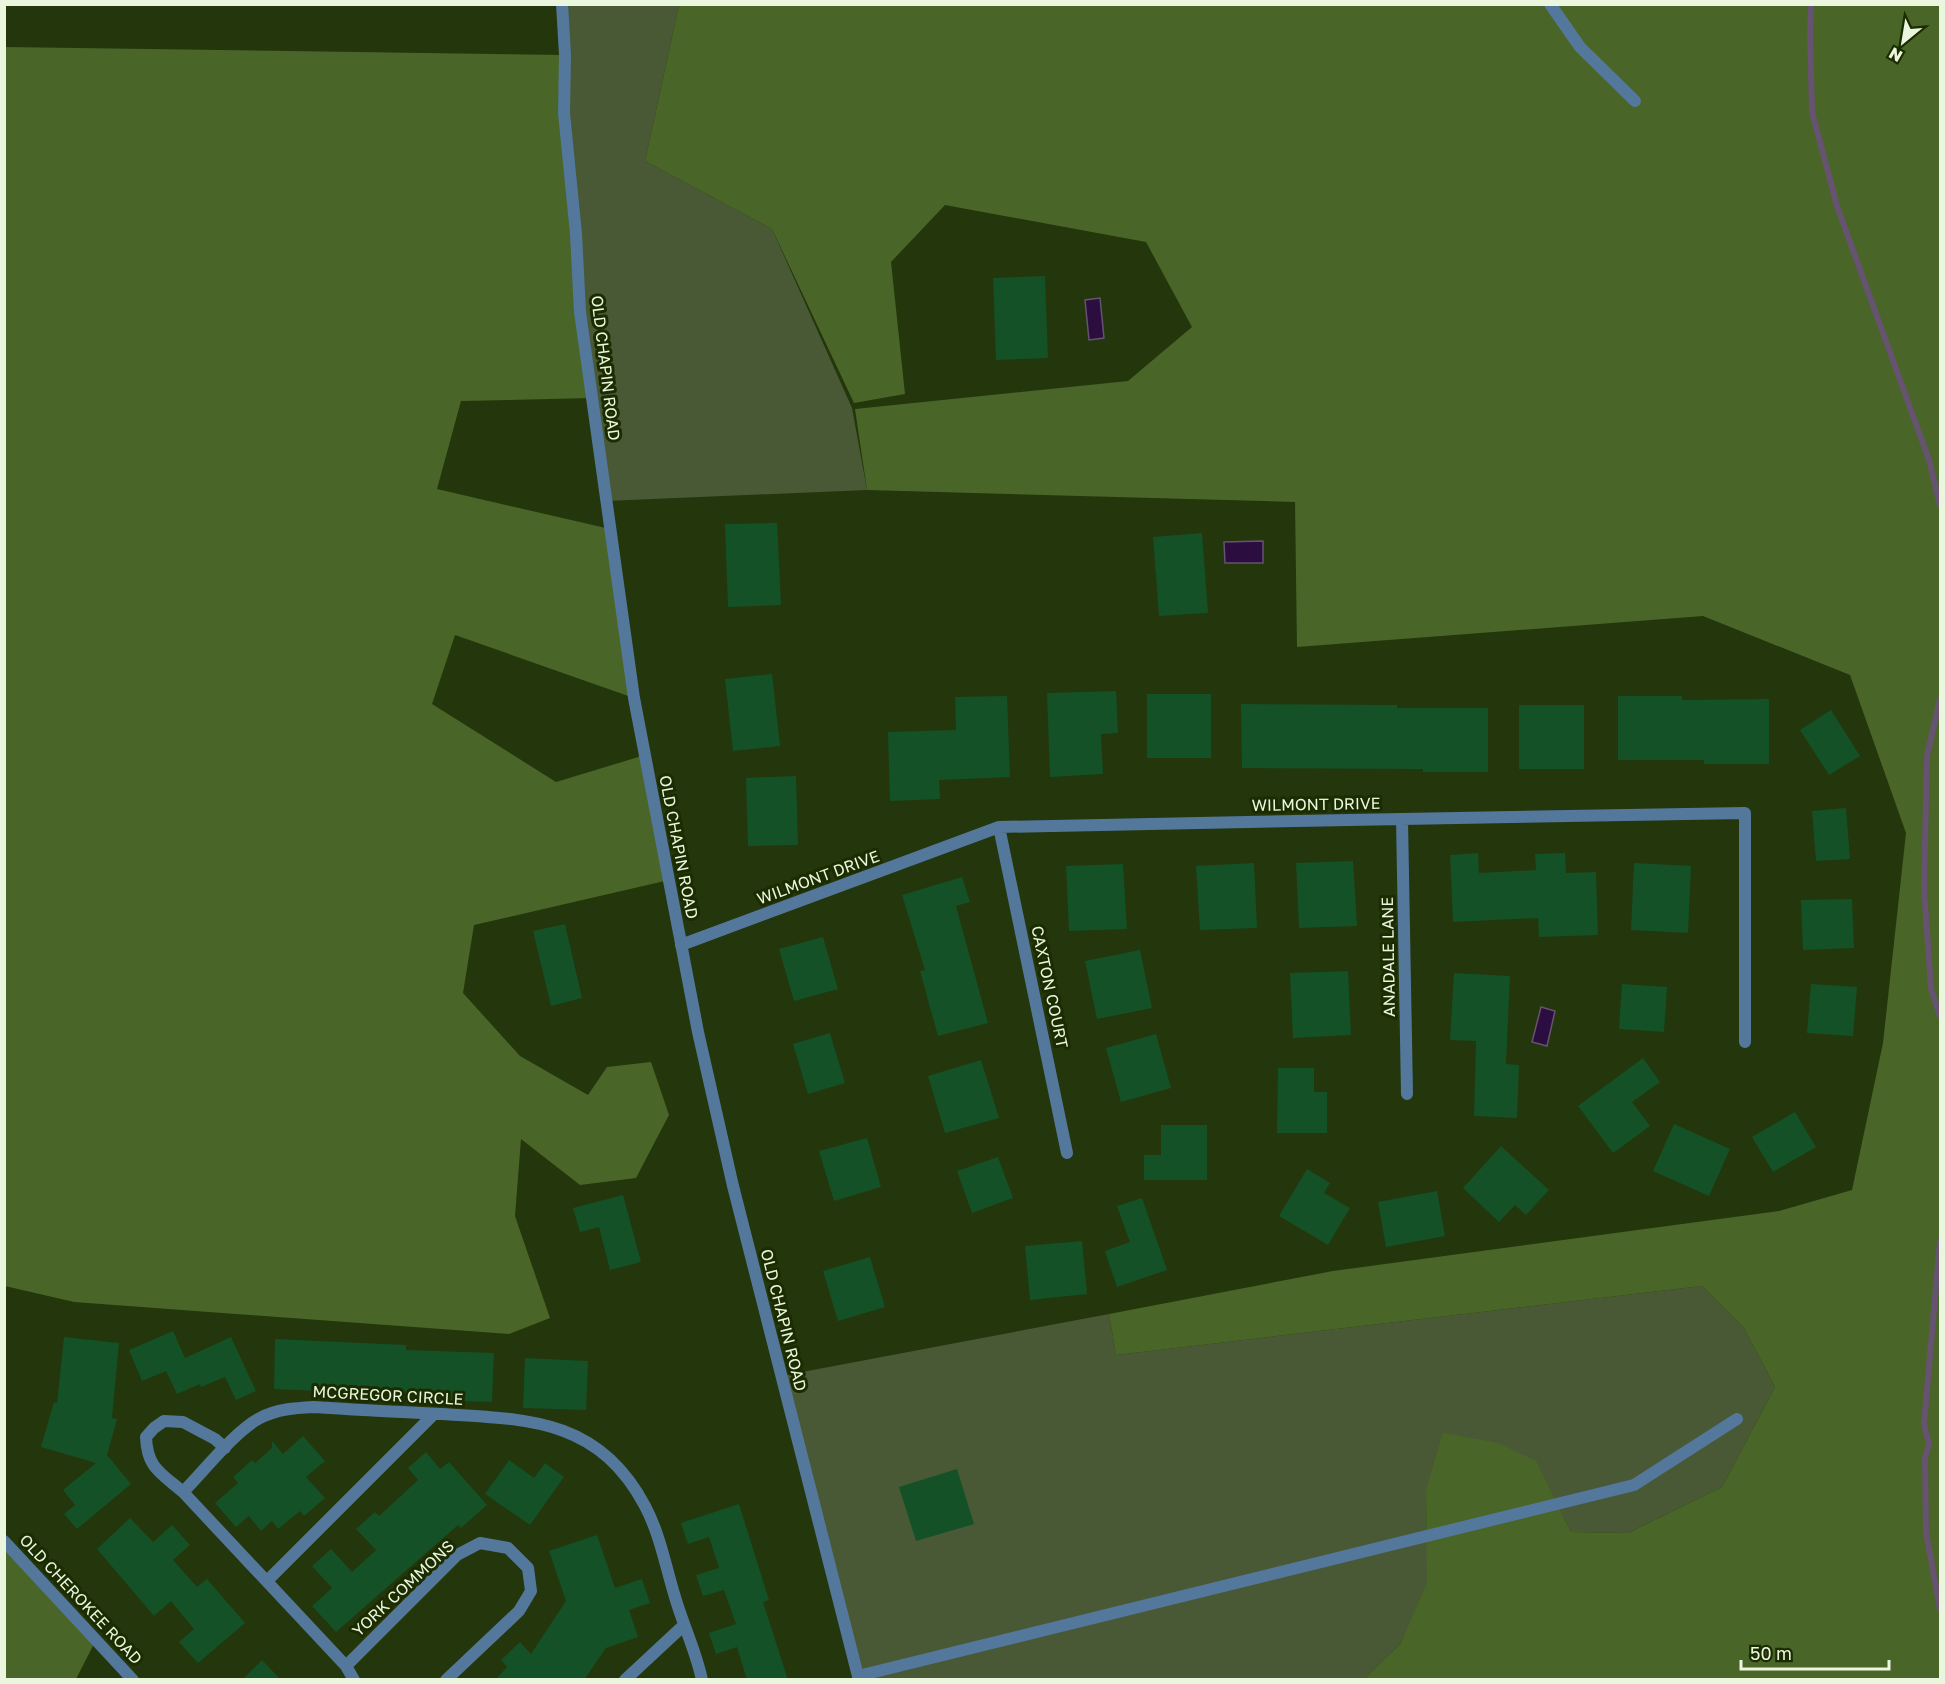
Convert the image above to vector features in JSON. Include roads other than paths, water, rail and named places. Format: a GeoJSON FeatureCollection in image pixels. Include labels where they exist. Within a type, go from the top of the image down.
{"type":"FeatureCollection","features":[{"type":"Feature","properties":{"kind":"street","name":"OLD CHAPIN ROAD"},"geometry":{"type":"LineString","coordinates":[[562,4],[565,55],[564,113],[576,234],[580,312],[634,698],[698,1032],[733,1186],[858,1678]]}},
{"type":"Feature","properties":{"kind":"street"},"geometry":{"type":"LineString","coordinates":[[1550,4],[1580,47],[1635,101]]}},
{"type":"Feature","properties":{"kind":"street","name":"WILMONT DRIVE"},"geometry":{"type":"LineString","coordinates":[[681,945],[999,827],[1744,813],[1745,1042]]}},
{"type":"Feature","properties":{"kind":"street","name":"ANADALE LANE"},"geometry":{"type":"LineString","coordinates":[[1402,819],[1407,1094]]}},
{"type":"Feature","properties":{"kind":"street","name":"CAXTON COURT"},"geometry":{"type":"LineString","coordinates":[[999,827],[1067,1153]]}},
{"type":"Feature","properties":{"kind":"street","name":"MCGREGOR CIRCLE"},"geometry":{"type":"LineString","coordinates":[[183,1492],[246,1427],[261,1417],[296,1407],[499,1417],[535,1422],[569,1433],[600,1452],[626,1477],[646,1507],[702,1680]]}},
{"type":"Feature","properties":{"kind":"street"},"geometry":{"type":"LineString","coordinates":[[267,1581],[434,1414]]}},
{"type":"Feature","properties":{"kind":"street"},"geometry":{"type":"LineString","coordinates":[[858,1678],[1634,1485],[1737,1419]]}},
{"type":"Feature","properties":{"kind":"street"},"geometry":{"type":"LineString","coordinates":[[225,1448],[215,1439],[183,1422],[164,1421],[146,1437],[147,1451],[153,1466],[183,1492],[267,1581],[346,1666],[354,1680]]}},
{"type":"Feature","properties":{"kind":"street","name":"OLD CHEROKEE ROAD"},"geometry":{"type":"LineString","coordinates":[[4,1541],[133,1680]]}},
{"type":"Feature","properties":{"kind":"street","name":"YORK COMMONS"},"geometry":{"type":"LineString","coordinates":[[346,1666],[457,1555],[480,1543],[508,1548],[528,1568],[531,1591],[519,1611],[446,1680]]}},
{"type":"Feature","properties":{"kind":"street"},"geometry":{"type":"LineString","coordinates":[[625,1680],[683,1626]]}},
{"type":"Feature","properties":{"kind":"waterway"},"geometry":{"type":"LineString","coordinates":[[1811,4],[1812,112],[1837,206],[1929,460],[1940,505]]}},
{"type":"Feature","properties":{"kind":"waterway"},"geometry":{"type":"LineString","coordinates":[[1940,699],[1927,756],[1924,888],[1931,989],[1940,1016]]}},
{"type":"Feature","properties":{"kind":"waterway"},"geometry":{"type":"LineString","coordinates":[[1940,1241],[1924,1424],[1929,1444],[1925,1458],[1926,1532],[1940,1609]]}}]}
